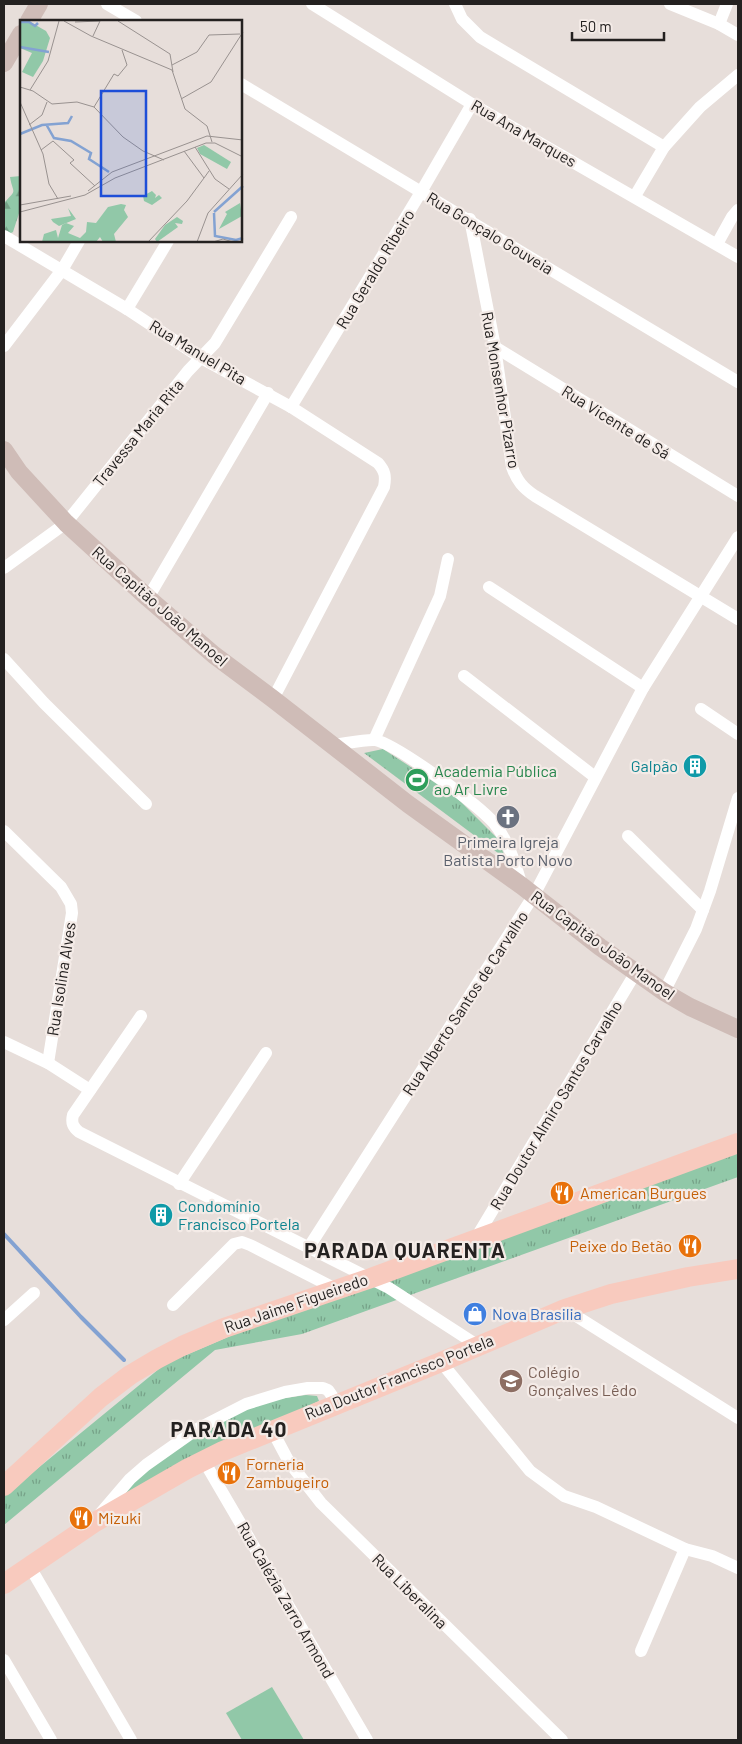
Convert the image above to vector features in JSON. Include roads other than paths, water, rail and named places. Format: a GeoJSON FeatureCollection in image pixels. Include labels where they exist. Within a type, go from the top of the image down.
{"type":"FeatureCollection","features":[{"type":"Feature","properties":{"kind":"main road"},"geometry":{"type":"LineString","coordinates":[[30,20],[39,4]]}},
{"type":"Feature","properties":{"kind":"main road"},"geometry":{"type":"LineString","coordinates":[[6,56],[20,35]]}},
{"type":"Feature","properties":{"kind":"main road","name":"Rua Capitão João Manoel"},"geometry":{"type":"LineString","coordinates":[[4,450],[19,472],[66,523],[214,655],[408,804],[528,891],[577,931],[664,992],[690,1007],[738,1029]]}},
{"type":"Feature","properties":{"kind":"main road","name":"Rua Jaime Figueiredo"},"geometry":{"type":"LineString","coordinates":[[4,1486],[101,1397],[130,1375],[156,1359],[224,1328],[371,1278],[738,1143]]}},
{"type":"Feature","properties":{"kind":"main road","name":"Rua Doutor Francisco Portela"},"geometry":{"type":"LineString","coordinates":[[4,1584],[95,1522],[204,1461],[272,1430],[441,1362],[565,1308],[611,1294],[688,1277],[738,1269]]}},
{"type":"Feature","properties":{"kind":"street"},"geometry":{"type":"LineString","coordinates":[[107,4],[134,20]]}},
{"type":"Feature","properties":{"kind":"street","name":"Rua Ana Marques"},"geometry":{"type":"LineString","coordinates":[[312,4],[472,104],[635,196],[738,257]]}},
{"type":"Feature","properties":{"kind":"street"},"geometry":{"type":"LineString","coordinates":[[456,4],[462,19],[480,37],[664,147]]}},
{"type":"Feature","properties":{"kind":"street"},"geometry":{"type":"LineString","coordinates":[[462,19],[468,4]]}},
{"type":"Feature","properties":{"kind":"street"},"geometry":{"type":"LineString","coordinates":[[670,4],[719,24],[738,35]]}},
{"type":"Feature","properties":{"kind":"street"},"geometry":{"type":"LineString","coordinates":[[719,24],[727,4]]}},
{"type":"Feature","properties":{"kind":"street"},"geometry":{"type":"LineString","coordinates":[[635,196],[664,147],[700,107],[738,75]]}},
{"type":"Feature","properties":{"kind":"street","name":"Rua Gonçalo Gouveia"},"geometry":{"type":"LineString","coordinates":[[242,85],[421,192],[470,219],[738,382]]}},
{"type":"Feature","properties":{"kind":"street","name":"Rua Geraldo Ribeiro"},"geometry":{"type":"LineString","coordinates":[[292,407],[472,104]]}},
{"type":"Feature","properties":{"kind":"street"},"geometry":{"type":"LineString","coordinates":[[717,244],[738,210]]}},
{"type":"Feature","properties":{"kind":"street","name":"Travessa Maria Rita"},"geometry":{"type":"LineString","coordinates":[[4,568],[66,523],[188,371],[215,343],[291,217]]}},
{"type":"Feature","properties":{"kind":"street","name":"Rua Monsenhor Pizarro"},"geometry":{"type":"LineString","coordinates":[[470,219],[494,347],[512,467],[516,479],[524,489],[535,496],[738,619]]}},
{"type":"Feature","properties":{"kind":"street","name":"Rua Manuel Pita"},"geometry":{"type":"LineString","coordinates":[[4,236],[127,309],[201,358],[292,407],[378,463],[384,470],[384,487],[273,699]]}},
{"type":"Feature","properties":{"kind":"street"},"geometry":{"type":"LineString","coordinates":[[4,346],[62,270],[78,242]]}},
{"type":"Feature","properties":{"kind":"street"},"geometry":{"type":"LineString","coordinates":[[127,309],[167,242]]}},
{"type":"Feature","properties":{"kind":"street","name":"Rua Vicente de Sá"},"geometry":{"type":"LineString","coordinates":[[494,347],[738,496]]}},
{"type":"Feature","properties":{"kind":"street"},"geometry":{"type":"LineString","coordinates":[[148,598],[268,393]]}},
{"type":"Feature","properties":{"kind":"street","name":"Rua Alberto Santos de Carvalho"},"geometry":{"type":"LineString","coordinates":[[308,1247],[528,891],[595,777],[643,688],[738,537]]}},
{"type":"Feature","properties":{"kind":"street"},"geometry":{"type":"LineString","coordinates":[[333,745],[374,740],[440,596],[448,559]]}},
{"type":"Feature","properties":{"kind":"street"},"geometry":{"type":"LineString","coordinates":[[489,587],[643,688]]}},
{"type":"Feature","properties":{"kind":"street"},"geometry":{"type":"LineString","coordinates":[[4,659],[44,703],[146,804]]}},
{"type":"Feature","properties":{"kind":"street"},"geometry":{"type":"LineString","coordinates":[[464,676],[595,777]]}},
{"type":"Feature","properties":{"kind":"street"},"geometry":{"type":"LineString","coordinates":[[701,709],[738,734]]}},
{"type":"Feature","properties":{"kind":"street","name":"Rua Capitão João Manoel"},"geometry":{"type":"LineString","coordinates":[[374,740],[393,748],[470,800],[494,824],[512,852],[528,891]]}},
{"type":"Feature","properties":{"kind":"street"},"geometry":{"type":"LineString","coordinates":[[664,992],[703,910],[738,798]]}},
{"type":"Feature","properties":{"kind":"street","name":"Rua Isolina Alves"},"geometry":{"type":"LineString","coordinates":[[4,831],[60,886],[71,904],[72,913],[48,1063]]}},
{"type":"Feature","properties":{"kind":"street"},"geometry":{"type":"LineString","coordinates":[[628,836],[703,910]]}},
{"type":"Feature","properties":{"kind":"street","name":"Rua Doutor Almiro Santos Carvalho"},"geometry":{"type":"LineString","coordinates":[[476,1238],[636,972]]}},
{"type":"Feature","properties":{"kind":"street"},"geometry":{"type":"LineString","coordinates":[[141,1016],[73,1115],[74,1127],[79,1132],[179,1184],[371,1278],[477,1345]]}},
{"type":"Feature","properties":{"kind":"street"},"geometry":{"type":"LineString","coordinates":[[4,1042],[48,1063],[90,1090]]}},
{"type":"Feature","properties":{"kind":"street"},"geometry":{"type":"LineString","coordinates":[[179,1184],[266,1053]]}},
{"type":"Feature","properties":{"kind":"street"},"geometry":{"type":"LineString","coordinates":[[173,1305],[234,1244],[242,1242],[336,1289]]}},
{"type":"Feature","properties":{"kind":"street"},"geometry":{"type":"LineString","coordinates":[[4,1320],[34,1293]]}},
{"type":"Feature","properties":{"kind":"street"},"geometry":{"type":"LineString","coordinates":[[565,1308],[738,1418]]}},
{"type":"Feature","properties":{"kind":"street"},"geometry":{"type":"LineString","coordinates":[[441,1362],[530,1471],[564,1496],[596,1508],[685,1550],[712,1556],[738,1568]]}},
{"type":"Feature","properties":{"kind":"street"},"geometry":{"type":"LineString","coordinates":[[95,1522],[130,1479],[146,1465],[197,1429],[246,1404],[285,1392],[308,1388],[328,1390],[337,1403]]}},
{"type":"Feature","properties":{"kind":"street","name":"Rua Liberalina"},"geometry":{"type":"LineString","coordinates":[[272,1430],[289,1462],[321,1503],[557,1738]]}},
{"type":"Feature","properties":{"kind":"street","name":"Rua Calézia Zarro Armond"},"geometry":{"type":"LineString","coordinates":[[204,1461],[367,1740]]}},
{"type":"Feature","properties":{"kind":"street"},"geometry":{"type":"LineString","coordinates":[[641,1651],[685,1550]]}},
{"type":"Feature","properties":{"kind":"street"},"geometry":{"type":"LineString","coordinates":[[30,1567],[131,1740]]}},
{"type":"Feature","properties":{"kind":"street"},"geometry":{"type":"LineString","coordinates":[[4,1660],[50,1740]]}},
{"type":"Feature","properties":{"kind":"waterway"},"geometry":{"type":"LineString","coordinates":[[4,1234],[124,1360]]}},
{"type":"Feature","properties":{"kind":"place","name":"Galpão"},"geometry":{"type":"Point","coordinates":[695,766]}},
{"type":"Feature","properties":{"kind":"place","name":"Academia Pública ao Ar Livre"},"geometry":{"type":"Point","coordinates":[417,780]}},
{"type":"Feature","properties":{"kind":"place","name":"Primeira Igreja Batista Porto Novo"},"geometry":{"type":"Point","coordinates":[508,817]}},
{"type":"Feature","properties":{"kind":"place","name":"American Burgues"},"geometry":{"type":"Point","coordinates":[562,1193]}},
{"type":"Feature","properties":{"kind":"place","name":"Condomínio Francisco Portela"},"geometry":{"type":"Point","coordinates":[161,1215]}},
{"type":"Feature","properties":{"kind":"place","name":"Peixe do Betão"},"geometry":{"type":"Point","coordinates":[690,1246]}},
{"type":"Feature","properties":{"kind":"place","name":"Nova Brasilia"},"geometry":{"type":"Point","coordinates":[475,1314]}},
{"type":"Feature","properties":{"kind":"place","name":"Colégio Gonçalves Lêdo"},"geometry":{"type":"Point","coordinates":[511,1381]}},
{"type":"Feature","properties":{"kind":"place","name":"Forneria Zambugeiro"},"geometry":{"type":"Point","coordinates":[229,1473]}},
{"type":"Feature","properties":{"kind":"place","name":"Mizuki"},"geometry":{"type":"Point","coordinates":[81,1518]}},
{"type":"Feature","properties":{"kind":"district","name":"PARADA QUARENTA"},"geometry":{"type":"Point","coordinates":[405,1251]}},
{"type":"Feature","properties":{"kind":"district","name":"PARADA 40"},"geometry":{"type":"Point","coordinates":[229,1430]}}]}
